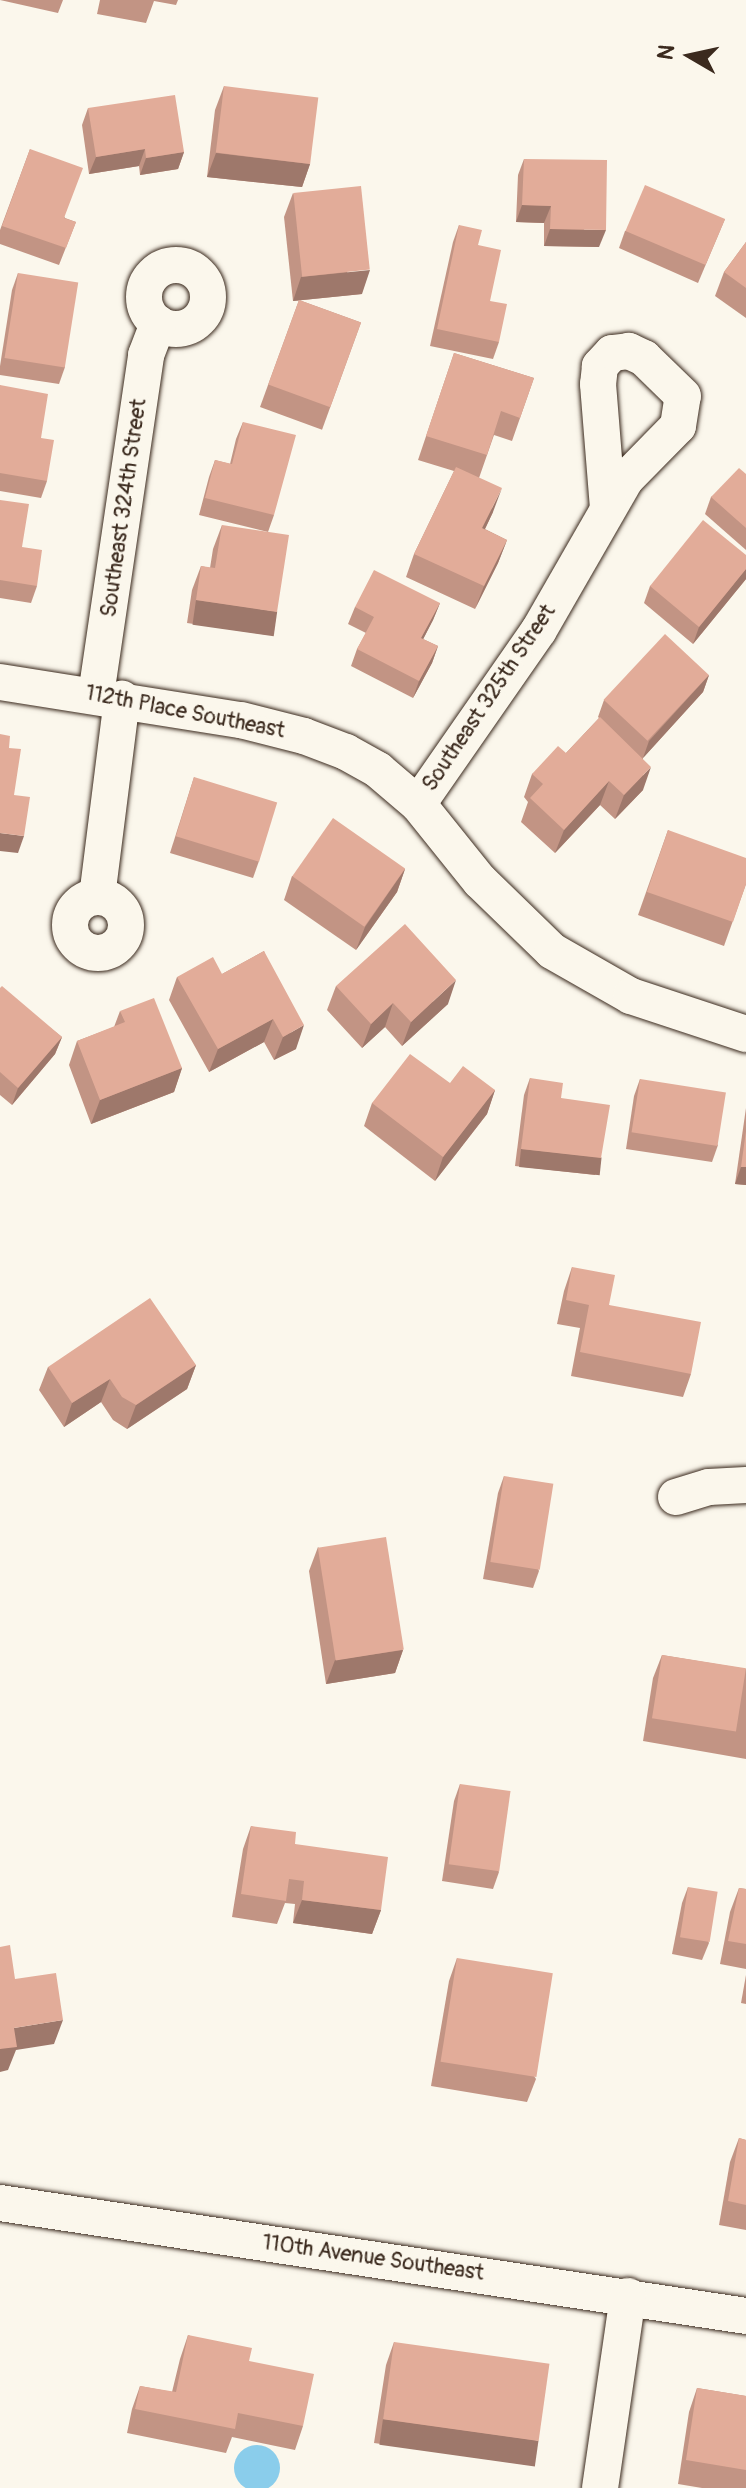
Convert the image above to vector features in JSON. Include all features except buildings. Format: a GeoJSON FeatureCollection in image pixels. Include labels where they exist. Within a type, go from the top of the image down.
{"type":"FeatureCollection","features":[{"type":"Feature","properties":{"kind":"street","name":"Southeast 324th Street"},"geometry":{"type":"LineString","coordinates":[[97,897],[109,697],[146,355],[158,323]]}},
{"type":"Feature","properties":{"kind":"street","name":"Southeast 325th Street"},"geometry":{"type":"LineString","coordinates":[[418,804],[539,630],[608,509]]}},
{"type":"Feature","properties":{"kind":"street","name":"112th Place Southeast"},"geometry":{"type":"LineString","coordinates":[[0,682],[241,720],[304,736],[371,765],[418,804],[480,881],[552,951],[631,996],[746,1034]]}},
{"type":"Feature","properties":{"kind":"street"},"geometry":{"type":"LineString","coordinates":[[676,1497],[709,1487],[746,1485]]}},
{"type":"Feature","properties":{"kind":"street","name":"110th Avenue Southeast"},"geometry":{"type":"LineString","coordinates":[[0,2203],[746,2316]]}},
{"type":"Feature","properties":{"kind":"street"},"geometry":{"type":"LineString","coordinates":[[600,2488],[628,2296]]}},
{"type":"Feature","properties":{"kind":"water"},"geometry":{"type":"Polygon","coordinates":[[[257,2445],[273,2452],[280,2468],[273,2484],[257,2491],[241,2484],[234,2468],[241,2452],[257,2445]]]}}]}
